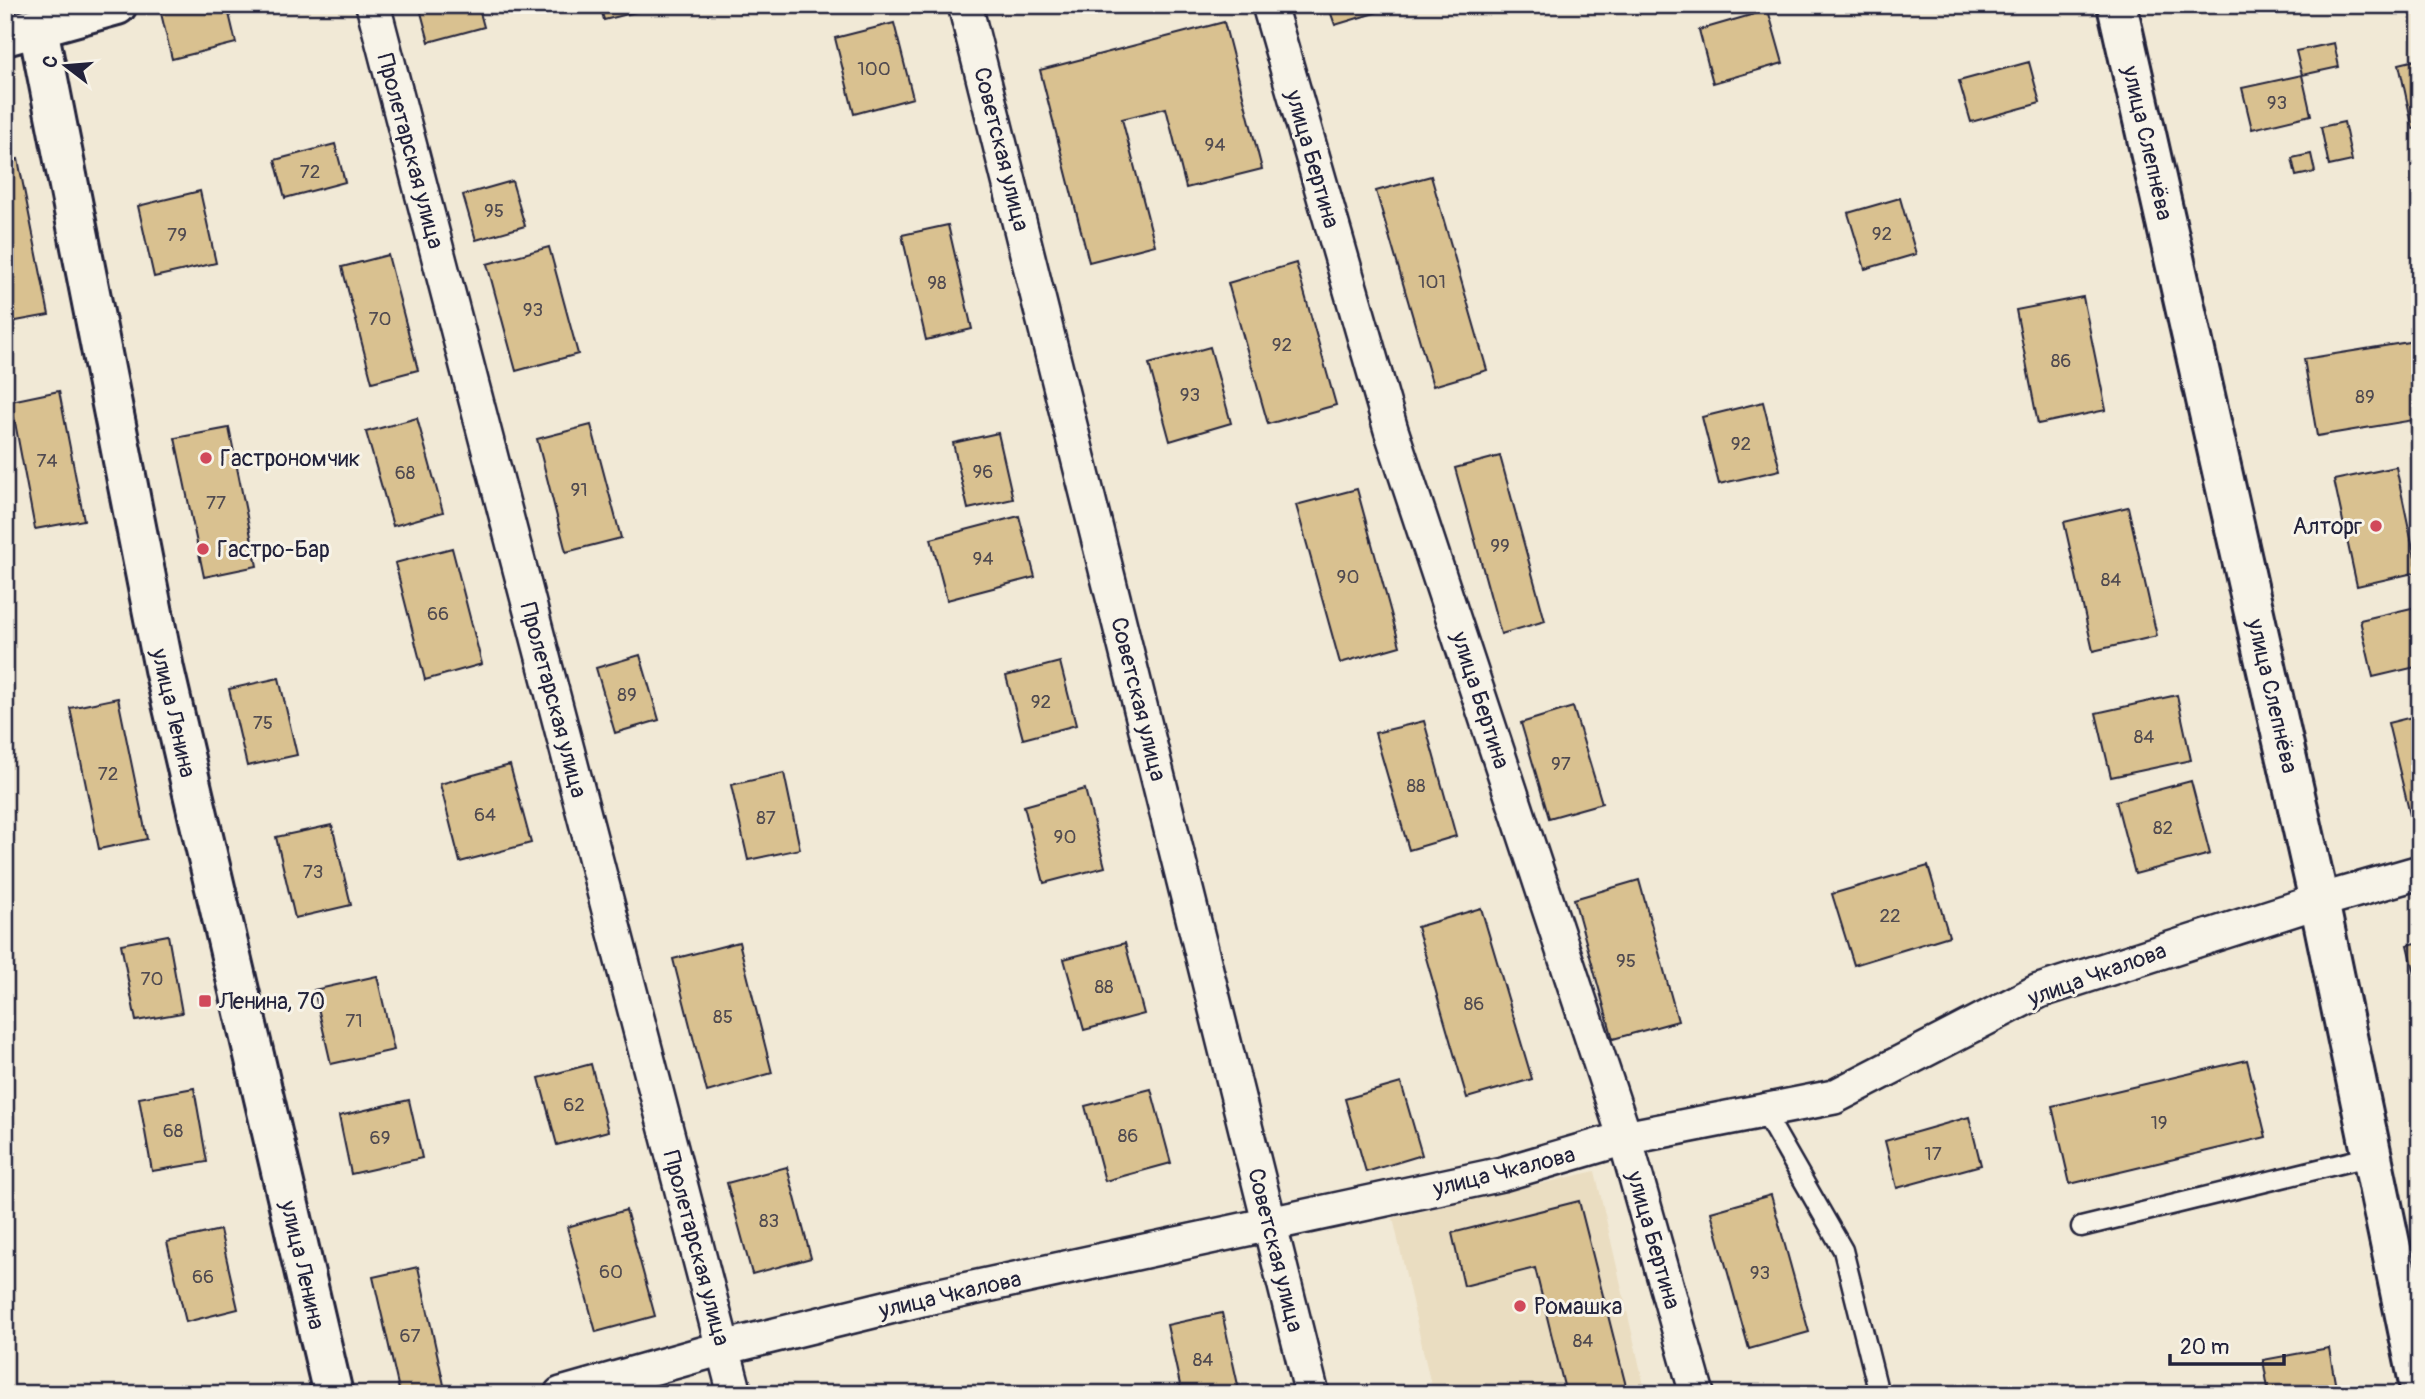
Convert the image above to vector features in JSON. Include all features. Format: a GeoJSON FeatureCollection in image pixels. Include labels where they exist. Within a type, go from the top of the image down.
{"type":"FeatureCollection","features":[{"type":"Feature","properties":{"kind":"street"},"geometry":{"type":"LineString","coordinates":[[21,32],[117,5]]}},
{"type":"Feature","properties":{"kind":"street","name":"Пролетарская улица"},"geometry":{"type":"LineString","coordinates":[[373,5],[735,1394]]}},
{"type":"Feature","properties":{"kind":"street","name":"Советская улица"},"geometry":{"type":"LineString","coordinates":[[965,5],[1312,1394]]}},
{"type":"Feature","properties":{"kind":"street","name":"улица Бертина"},"geometry":{"type":"LineString","coordinates":[[1269,5],[1391,430],[1625,1138],[1697,1394]]}},
{"type":"Feature","properties":{"kind":"street","name":"улица Слепнёва"},"geometry":{"type":"LineString","coordinates":[[2117,5],[2319,901],[2420,1388]]}},
{"type":"Feature","properties":{"kind":"street","name":"улица Ленина"},"geometry":{"type":"LineString","coordinates":[[21,32],[163,669],[333,1394]]}},
{"type":"Feature","properties":{"kind":"street","name":"улица Чкалова"},"geometry":{"type":"LineString","coordinates":[[561,1394],[723,1348],[922,1299],[1502,1174],[1625,1138],[1834,1097],[2039,992],[2319,901],[2420,872]]}},
{"type":"Feature","properties":{"kind":"lane"},"geometry":{"type":"LineString","coordinates":[[1764,1112],[1843,1250],[1879,1394]]}},
{"type":"Feature","properties":{"kind":"lane"},"geometry":{"type":"LineString","coordinates":[[2081,1227],[2372,1156]]}},
{"type":"Feature","properties":{"kind":"shaded area","name":"Ромашка"},"geometry":{"type":"Polygon","coordinates":[[[1595,1171],[1646,1394],[1433,1394],[1393,1218],[1595,1171]]]}},
{"type":"Feature","properties":{"kind":"building"},"geometry":{"type":"Polygon","coordinates":[[[159,5],[227,5],[236,43],[172,59],[159,5]]]}},
{"type":"Feature","properties":{"kind":"building"},"geometry":{"type":"Polygon","coordinates":[[[419,5],[478,5],[484,27],[429,42],[419,5]]]}},
{"type":"Feature","properties":{"kind":"building"},"geometry":{"type":"Polygon","coordinates":[[[600,5],[664,5],[604,20],[600,5]]]}},
{"type":"Feature","properties":{"kind":"building"},"geometry":{"type":"Polygon","coordinates":[[[1328,5],[1401,5],[1335,25],[1328,5]]]}},
{"type":"Feature","properties":{"kind":"building"},"geometry":{"type":"Polygon","coordinates":[[[2181,5],[2220,5],[2183,13],[2181,5]]]}},
{"type":"Feature","properties":{"kind":"building"},"geometry":{"type":"Polygon","coordinates":[[[1768,10],[1783,63],[1713,83],[1699,30],[1768,10]]]}},
{"type":"Feature","properties":{"kind":"building"},"geometry":{"type":"Polygon","coordinates":[[[1224,22],[1262,169],[1186,188],[1166,108],[1122,119],[1155,245],[1089,262],[1040,70],[1224,22]]]}},
{"type":"Feature","properties":{"kind":"building"},"geometry":{"type":"Polygon","coordinates":[[[894,23],[913,98],[854,114],[835,38],[894,23]]]}},
{"type":"Feature","properties":{"kind":"building"},"geometry":{"type":"Polygon","coordinates":[[[2334,43],[2339,67],[2302,75],[2296,51],[2334,43]]]}},
{"type":"Feature","properties":{"kind":"building"},"geometry":{"type":"Polygon","coordinates":[[[2420,59],[2420,128],[2413,129],[2399,64],[2420,59]]]}},
{"type":"Feature","properties":{"kind":"building"},"geometry":{"type":"Polygon","coordinates":[[[2029,62],[2040,103],[1971,122],[1959,81],[2029,62]]]}},
{"type":"Feature","properties":{"kind":"building"},"geometry":{"type":"Polygon","coordinates":[[[2302,75],[2311,115],[2252,129],[2242,88],[2302,75]]]}},
{"type":"Feature","properties":{"kind":"building"},"geometry":{"type":"Polygon","coordinates":[[[2344,122],[2352,161],[2329,166],[2321,127],[2344,122]]]}},
{"type":"Feature","properties":{"kind":"building"},"geometry":{"type":"Polygon","coordinates":[[[335,144],[345,182],[285,198],[275,160],[335,144]]]}},
{"type":"Feature","properties":{"kind":"building"},"geometry":{"type":"Polygon","coordinates":[[[2311,154],[2315,172],[2296,176],[2292,158],[2311,154]]]}},
{"type":"Feature","properties":{"kind":"building"},"geometry":{"type":"Polygon","coordinates":[[[18,159],[49,315],[5,323],[5,162],[18,159]]]}},
{"type":"Feature","properties":{"kind":"building"},"geometry":{"type":"Polygon","coordinates":[[[1431,176],[1487,370],[1433,386],[1376,191],[1431,176]]]}},
{"type":"Feature","properties":{"kind":"building"},"geometry":{"type":"Polygon","coordinates":[[[512,181],[525,226],[476,240],[463,195],[512,181]]]}},
{"type":"Feature","properties":{"kind":"building"},"geometry":{"type":"Polygon","coordinates":[[[200,191],[216,263],[154,277],[138,206],[200,191]]]}},
{"type":"Feature","properties":{"kind":"building"},"geometry":{"type":"Polygon","coordinates":[[[1900,198],[1916,254],[1865,269],[1848,213],[1900,198]]]}},
{"type":"Feature","properties":{"kind":"building"},"geometry":{"type":"Polygon","coordinates":[[[948,225],[972,329],[926,340],[902,235],[948,225]]]}},
{"type":"Feature","properties":{"kind":"building"},"geometry":{"type":"Polygon","coordinates":[[[549,247],[578,354],[516,371],[487,264],[549,247]]]}},
{"type":"Feature","properties":{"kind":"building"},"geometry":{"type":"Polygon","coordinates":[[[388,255],[418,370],[372,382],[342,267],[388,255]]]}},
{"type":"Feature","properties":{"kind":"building"},"geometry":{"type":"Polygon","coordinates":[[[1296,263],[1336,405],[1268,424],[1228,283],[1296,263]]]}},
{"type":"Feature","properties":{"kind":"building"},"geometry":{"type":"Polygon","coordinates":[[[2083,297],[2106,410],[2038,424],[2016,310],[2083,297]]]}},
{"type":"Feature","properties":{"kind":"building"},"geometry":{"type":"Polygon","coordinates":[[[2415,341],[2420,373],[2420,419],[2317,436],[2304,359],[2415,341]]]}},
{"type":"Feature","properties":{"kind":"building"},"geometry":{"type":"Polygon","coordinates":[[[1210,347],[1231,423],[1170,441],[1149,364],[1210,347]]]}},
{"type":"Feature","properties":{"kind":"building"},"geometry":{"type":"Polygon","coordinates":[[[59,391],[84,520],[35,529],[11,401],[59,391]]]}},
{"type":"Feature","properties":{"kind":"building"},"geometry":{"type":"Polygon","coordinates":[[[1763,402],[1780,470],[1719,484],[1702,417],[1763,402]]]}},
{"type":"Feature","properties":{"kind":"building"},"geometry":{"type":"Polygon","coordinates":[[[417,418],[443,512],[393,526],[366,432],[417,418]]]}},
{"type":"Feature","properties":{"kind":"building"},"geometry":{"type":"Polygon","coordinates":[[[591,425],[621,538],[566,552],[537,439],[591,425]]]}},
{"type":"Feature","properties":{"kind":"building"},"geometry":{"type":"Polygon","coordinates":[[[229,428],[257,566],[204,577],[175,438],[229,428]]]}},
{"type":"Feature","properties":{"kind":"building"},"geometry":{"type":"Polygon","coordinates":[[[998,433],[1013,499],[968,509],[953,443],[998,433]]]}},
{"type":"Feature","properties":{"kind":"building"},"geometry":{"type":"Polygon","coordinates":[[[1500,456],[1545,621],[1501,634],[1455,468],[1500,456]]]}},
{"type":"Feature","properties":{"kind":"building","name":"Алторг"},"geometry":{"type":"Polygon","coordinates":[[[2396,467],[2418,572],[2357,586],[2334,480],[2396,467]]]}},
{"type":"Feature","properties":{"kind":"building"},"geometry":{"type":"Polygon","coordinates":[[[1357,489],[1400,646],[1340,663],[1296,505],[1357,489]]]}},
{"type":"Feature","properties":{"kind":"building"},"geometry":{"type":"Polygon","coordinates":[[[2128,507],[2157,636],[2093,651],[2064,522],[2128,507]]]}},
{"type":"Feature","properties":{"kind":"building"},"geometry":{"type":"Polygon","coordinates":[[[1019,516],[1035,577],[947,600],[931,539],[1019,516]]]}},
{"type":"Feature","properties":{"kind":"building"},"geometry":{"type":"Polygon","coordinates":[[[452,548],[482,664],[425,680],[395,563],[452,548]]]}},
{"type":"Feature","properties":{"kind":"building"},"geometry":{"type":"Polygon","coordinates":[[[2420,606],[2420,666],[2373,677],[2360,620],[2420,606]]]}},
{"type":"Feature","properties":{"kind":"building"},"geometry":{"type":"Polygon","coordinates":[[[640,655],[659,720],[615,733],[596,668],[640,655]]]}},
{"type":"Feature","properties":{"kind":"building"},"geometry":{"type":"Polygon","coordinates":[[[1060,662],[1076,725],[1023,739],[1006,676],[1060,662]]]}},
{"type":"Feature","properties":{"kind":"building"},"geometry":{"type":"Polygon","coordinates":[[[279,678],[297,755],[247,766],[229,689],[279,678]]]}},
{"type":"Feature","properties":{"kind":"building"},"geometry":{"type":"Polygon","coordinates":[[[2177,695],[2191,760],[2111,777],[2096,713],[2177,695]]]}},
{"type":"Feature","properties":{"kind":"building"},"geometry":{"type":"Polygon","coordinates":[[[118,698],[147,839],[99,849],[70,708],[118,698]]]}},
{"type":"Feature","properties":{"kind":"building"},"geometry":{"type":"Polygon","coordinates":[[[1573,707],[1602,803],[1549,818],[1521,723],[1573,707]]]}},
{"type":"Feature","properties":{"kind":"building"},"geometry":{"type":"Polygon","coordinates":[[[2420,715],[2420,817],[2411,819],[2388,723],[2420,715]]]}},
{"type":"Feature","properties":{"kind":"building"},"geometry":{"type":"Polygon","coordinates":[[[1424,721],[1456,836],[1409,850],[1375,733],[1424,721]]]}},
{"type":"Feature","properties":{"kind":"building"},"geometry":{"type":"Polygon","coordinates":[[[510,765],[531,843],[460,862],[440,784],[510,765]]]}},
{"type":"Feature","properties":{"kind":"building"},"geometry":{"type":"Polygon","coordinates":[[[784,773],[800,849],[748,860],[731,785],[784,773]]]}},
{"type":"Feature","properties":{"kind":"building"},"geometry":{"type":"Polygon","coordinates":[[[2191,781],[2210,854],[2135,874],[2116,801],[2191,781]]]}},
{"type":"Feature","properties":{"kind":"building"},"geometry":{"type":"Polygon","coordinates":[[[1085,789],[1105,867],[1044,883],[1024,806],[1085,789]]]}},
{"type":"Feature","properties":{"kind":"building"},"geometry":{"type":"Polygon","coordinates":[[[332,825],[351,905],[295,918],[276,837],[332,825]]]}},
{"type":"Feature","properties":{"kind":"building"},"geometry":{"type":"Polygon","coordinates":[[[1928,866],[1949,936],[1854,965],[1832,894],[1928,866]]]}},
{"type":"Feature","properties":{"kind":"building"},"geometry":{"type":"Polygon","coordinates":[[[1639,880],[1678,1021],[1613,1039],[1574,899],[1639,880]]]}},
{"type":"Feature","properties":{"kind":"building"},"geometry":{"type":"Polygon","coordinates":[[[1481,908],[1532,1079],[1467,1098],[1417,927],[1481,908]]]}},
{"type":"Feature","properties":{"kind":"building"},"geometry":{"type":"Polygon","coordinates":[[[168,935],[182,1013],[136,1021],[121,944],[168,935]]]}},
{"type":"Feature","properties":{"kind":"building"},"geometry":{"type":"Polygon","coordinates":[[[739,942],[772,1073],[707,1092],[673,959],[739,942]]]}},
{"type":"Feature","properties":{"kind":"building"},"geometry":{"type":"Polygon","coordinates":[[[2420,942],[2420,995],[2408,945],[2420,942]]]}},
{"type":"Feature","properties":{"kind":"building"},"geometry":{"type":"Polygon","coordinates":[[[1125,943],[1144,1014],[1084,1030],[1064,959],[1125,943]]]}},
{"type":"Feature","properties":{"kind":"building"},"geometry":{"type":"Polygon","coordinates":[[[377,976],[394,1050],[331,1064],[314,990],[377,976]]]}},
{"type":"Feature","properties":{"kind":"building"},"geometry":{"type":"Polygon","coordinates":[[[2247,1060],[2266,1137],[2070,1184],[2052,1106],[2247,1060]]]}},
{"type":"Feature","properties":{"kind":"building"},"geometry":{"type":"Polygon","coordinates":[[[591,1064],[608,1131],[557,1145],[539,1078],[591,1064]]]}},
{"type":"Feature","properties":{"kind":"building"},"geometry":{"type":"Polygon","coordinates":[[[1401,1083],[1422,1155],[1366,1172],[1345,1099],[1401,1083]]]}},
{"type":"Feature","properties":{"kind":"building"},"geometry":{"type":"Polygon","coordinates":[[[194,1088],[207,1162],[152,1171],[139,1098],[194,1088]]]}},
{"type":"Feature","properties":{"kind":"building"},"geometry":{"type":"Polygon","coordinates":[[[1151,1089],[1171,1163],[1105,1181],[1085,1106],[1151,1089]]]}},
{"type":"Feature","properties":{"kind":"building"},"geometry":{"type":"Polygon","coordinates":[[[409,1100],[422,1158],[351,1174],[339,1116],[409,1100]]]}},
{"type":"Feature","properties":{"kind":"building"},"geometry":{"type":"Polygon","coordinates":[[[1969,1117],[1981,1165],[1897,1188],[1885,1141],[1969,1117]]]}},
{"type":"Feature","properties":{"kind":"building"},"geometry":{"type":"Polygon","coordinates":[[[787,1167],[811,1258],[752,1274],[727,1183],[787,1167]]]}},
{"type":"Feature","properties":{"kind":"building"},"geometry":{"type":"Polygon","coordinates":[[[1771,1195],[1809,1332],[1749,1349],[1711,1212],[1771,1195]]]}},
{"type":"Feature","properties":{"kind":"building"},"geometry":{"type":"Polygon","coordinates":[[[1579,1201],[1628,1394],[1566,1394],[1535,1268],[1464,1286],[1452,1233],[1579,1201]]]}},
{"type":"Feature","properties":{"kind":"building"},"geometry":{"type":"Polygon","coordinates":[[[626,1210],[655,1316],[596,1332],[567,1227],[626,1210]]]}},
{"type":"Feature","properties":{"kind":"building"},"geometry":{"type":"Polygon","coordinates":[[[220,1230],[238,1309],[186,1322],[167,1242],[220,1230]]]}},
{"type":"Feature","properties":{"kind":"building"},"geometry":{"type":"Polygon","coordinates":[[[418,1267],[446,1394],[400,1394],[373,1277],[418,1267]]]}},
{"type":"Feature","properties":{"kind":"building"},"geometry":{"type":"Polygon","coordinates":[[[1222,1313],[1240,1394],[1182,1394],[1167,1325],[1222,1313]]]}},
{"type":"Feature","properties":{"kind":"building"},"geometry":{"type":"Polygon","coordinates":[[[2329,1348],[2337,1394],[2269,1394],[2263,1360],[2329,1348]]]}},
{"type":"Feature","properties":{"kind":"place","name":"Гастрономчик"},"geometry":{"type":"Point","coordinates":[206,458]}},
{"type":"Feature","properties":{"kind":"place","name":"Алторг"},"geometry":{"type":"Point","coordinates":[2376,526]}},
{"type":"Feature","properties":{"kind":"place","name":"Гастро-Бар"},"geometry":{"type":"Point","coordinates":[203,549]}},
{"type":"Feature","properties":{"kind":"place","name":"Ленина, 70"},"geometry":{"type":"Point","coordinates":[205,1001]}},
{"type":"Feature","properties":{"kind":"place","name":"Ромашка"},"geometry":{"type":"Point","coordinates":[1520,1306]}}]}
